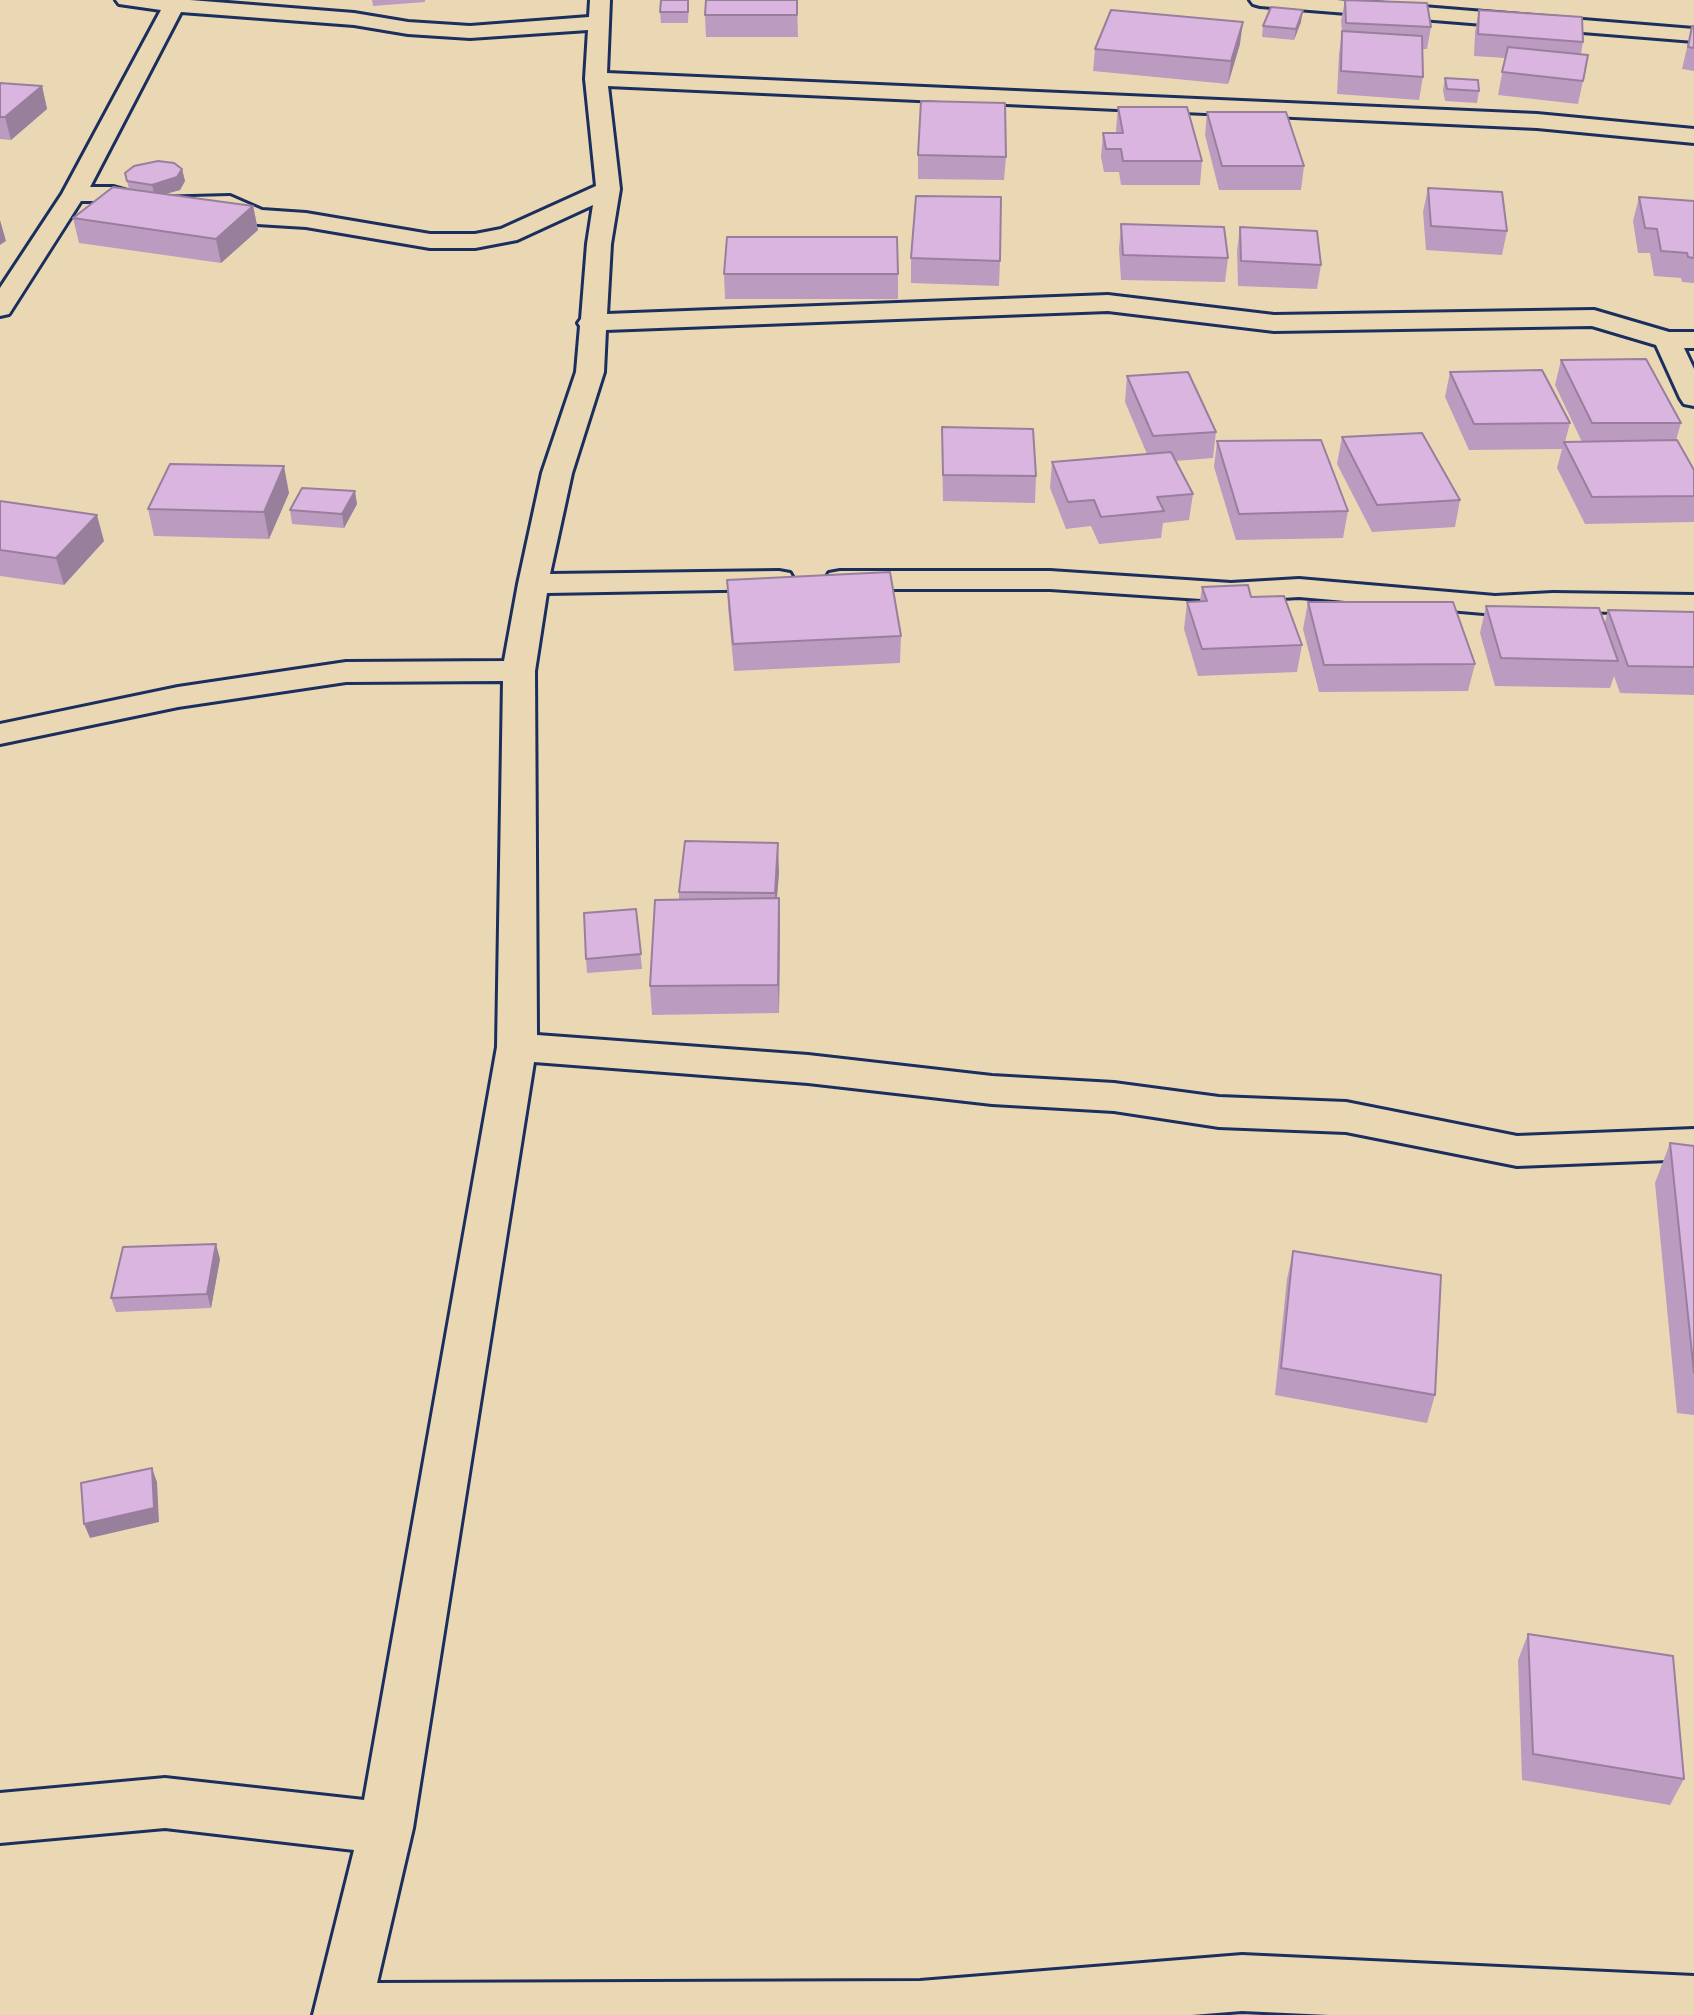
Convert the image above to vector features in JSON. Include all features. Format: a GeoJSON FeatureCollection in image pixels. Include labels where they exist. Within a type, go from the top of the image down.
{"type":"FeatureCollection","features":[{"type":"Feature","properties":{"kind":"street"},"geometry":{"type":"LineString","coordinates":[[126,0],[354,19],[408,28],[470,32],[600,11],[596,79],[608,189],[598,244],[590,372],[557,473],[533,584],[519,671],[517,1047],[386,1828],[341,2013],[920,2009],[1242,1983],[1694,2004]]}},
{"type":"Feature","properties":{"kind":"street"},"geometry":{"type":"LineString","coordinates":[[1260,0],[1393,5],[1694,35]]}},
{"type":"Feature","properties":{"kind":"street"},"geometry":{"type":"LineString","coordinates":[[0,308],[75,194],[174,5]]}},
{"type":"Feature","properties":{"kind":"street"},"geometry":{"type":"LineString","coordinates":[[596,79],[1537,121],[1694,135]]}},
{"type":"Feature","properties":{"kind":"street"},"geometry":{"type":"LineString","coordinates":[[75,194],[113,194],[151,205],[230,203],[257,217],[306,220],[430,241],[475,241],[508,235],[608,189]]}},
{"type":"Feature","properties":{"kind":"street"},"geometry":{"type":"LineString","coordinates":[[591,323],[1108,303],[1274,323],[1594,318],[1681,340],[1694,398]]}},
{"type":"Feature","properties":{"kind":"street"},"geometry":{"type":"LineString","coordinates":[[533,584],[1049,580],[1231,592],[1299,588],[1495,605],[1694,604]]}},
{"type":"Feature","properties":{"kind":"street"},"geometry":{"type":"LineString","coordinates":[[0,734],[178,697],[346,672],[519,671]]}},
{"type":"Feature","properties":{"kind":"street"},"geometry":{"type":"LineString","coordinates":[[517,1047],[808,1069],[992,1090],[1114,1097],[1219,1112],[1346,1117],[1517,1151],[1694,1144]]}},
{"type":"Feature","properties":{"kind":"street"},"geometry":{"type":"LineString","coordinates":[[0,1818],[165,1803],[386,1828]]}},
{"type":"Feature","properties":{"kind":"building"},"geometry":{"type":"Polygon","coordinates":[[[661,0],[688,0],[688,12],[660,12],[661,0]]]}},
{"type":"Feature","properties":{"kind":"building"},"geometry":{"type":"Polygon","coordinates":[[[706,0],[797,0],[797,15],[705,15],[706,0]]]}},
{"type":"Feature","properties":{"kind":"building"},"geometry":{"type":"Polygon","coordinates":[[[1345,0],[1427,3],[1431,27],[1346,23],[1345,0]]]}},
{"type":"Feature","properties":{"kind":"building"},"geometry":{"type":"Polygon","coordinates":[[[1271,7],[1303,10],[1296,29],[1263,26],[1271,7]]]}},
{"type":"Feature","properties":{"kind":"building"},"geometry":{"type":"Polygon","coordinates":[[[1111,10],[1243,22],[1231,61],[1095,49],[1111,10]]]}},
{"type":"Feature","properties":{"kind":"building"},"geometry":{"type":"Polygon","coordinates":[[[1479,10],[1582,17],[1583,42],[1478,34],[1479,10]]]}},
{"type":"Feature","properties":{"kind":"building"},"geometry":{"type":"Polygon","coordinates":[[[1694,26],[1694,48],[1688,47],[1694,26]]]}},
{"type":"Feature","properties":{"kind":"building"},"geometry":{"type":"Polygon","coordinates":[[[1342,31],[1422,36],[1423,77],[1341,71],[1342,31]]]}},
{"type":"Feature","properties":{"kind":"building"},"geometry":{"type":"Polygon","coordinates":[[[1508,47],[1588,55],[1583,81],[1502,72],[1508,47]]]}},
{"type":"Feature","properties":{"kind":"building"},"geometry":{"type":"Polygon","coordinates":[[[1445,78],[1478,80],[1479,91],[1447,89],[1445,78]]]}},
{"type":"Feature","properties":{"kind":"building"},"geometry":{"type":"Polygon","coordinates":[[[0,83],[42,86],[5,117],[0,117],[0,83]]]}},
{"type":"Feature","properties":{"kind":"building"},"geometry":{"type":"Polygon","coordinates":[[[921,101],[1005,103],[1006,157],[918,155],[921,101]]]}},
{"type":"Feature","properties":{"kind":"building"},"geometry":{"type":"Polygon","coordinates":[[[1118,107],[1187,107],[1202,161],[1123,161],[1121,149],[1106,149],[1103,133],[1123,133],[1118,107]]]}},
{"type":"Feature","properties":{"kind":"building"},"geometry":{"type":"Polygon","coordinates":[[[1207,112],[1286,112],[1304,166],[1222,166],[1207,112]]]}},
{"type":"Feature","properties":{"kind":"building"},"geometry":{"type":"Polygon","coordinates":[[[158,161],[174,163],[182,169],[177,177],[152,185],[127,181],[125,173],[134,166],[158,161]]]}},
{"type":"Feature","properties":{"kind":"building"},"geometry":{"type":"Polygon","coordinates":[[[113,187],[253,206],[216,239],[73,218],[113,187]]]}},
{"type":"Feature","properties":{"kind":"building"},"geometry":{"type":"Polygon","coordinates":[[[1428,188],[1502,192],[1507,231],[1431,226],[1428,188]]]}},
{"type":"Feature","properties":{"kind":"building"},"geometry":{"type":"Polygon","coordinates":[[[916,196],[1001,197],[1000,261],[911,258],[916,196]]]}},
{"type":"Feature","properties":{"kind":"building"},"geometry":{"type":"Polygon","coordinates":[[[1639,197],[1694,201],[1694,258],[1688,257],[1687,253],[1661,251],[1657,229],[1645,228],[1639,197]]]}},
{"type":"Feature","properties":{"kind":"building"},"geometry":{"type":"Polygon","coordinates":[[[1121,224],[1224,227],[1228,258],[1123,255],[1121,224]]]}},
{"type":"Feature","properties":{"kind":"building"},"geometry":{"type":"Polygon","coordinates":[[[1240,227],[1317,231],[1321,265],[1241,261],[1240,227]]]}},
{"type":"Feature","properties":{"kind":"building"},"geometry":{"type":"Polygon","coordinates":[[[727,237],[897,237],[898,274],[724,274],[727,237]]]}},
{"type":"Feature","properties":{"kind":"building"},"geometry":{"type":"Polygon","coordinates":[[[1646,359],[1681,423],[1592,423],[1561,360],[1646,359]]]}},
{"type":"Feature","properties":{"kind":"building"},"geometry":{"type":"Polygon","coordinates":[[[1542,370],[1570,423],[1474,424],[1450,372],[1542,370]]]}},
{"type":"Feature","properties":{"kind":"building"},"geometry":{"type":"Polygon","coordinates":[[[1188,372],[1216,432],[1153,436],[1127,376],[1188,372]]]}},
{"type":"Feature","properties":{"kind":"building"},"geometry":{"type":"Polygon","coordinates":[[[942,427],[1033,429],[1036,476],[943,475],[942,427]]]}},
{"type":"Feature","properties":{"kind":"building"},"geometry":{"type":"Polygon","coordinates":[[[1422,433],[1460,500],[1377,505],[1342,437],[1422,433]]]}},
{"type":"Feature","properties":{"kind":"building"},"geometry":{"type":"Polygon","coordinates":[[[1321,440],[1348,511],[1239,514],[1217,441],[1321,440]]]}},
{"type":"Feature","properties":{"kind":"building"},"geometry":{"type":"Polygon","coordinates":[[[1677,440],[1694,470],[1694,496],[1592,497],[1564,442],[1677,440]]]}},
{"type":"Feature","properties":{"kind":"building"},"geometry":{"type":"Polygon","coordinates":[[[1171,452],[1193,494],[1157,497],[1164,511],[1101,517],[1094,500],[1068,502],[1052,462],[1171,452]]]}},
{"type":"Feature","properties":{"kind":"building"},"geometry":{"type":"Polygon","coordinates":[[[170,464],[284,466],[264,512],[148,509],[170,464]]]}},
{"type":"Feature","properties":{"kind":"building"},"geometry":{"type":"Polygon","coordinates":[[[302,488],[355,491],[342,514],[290,510],[302,488]]]}},
{"type":"Feature","properties":{"kind":"building"},"geometry":{"type":"Polygon","coordinates":[[[0,501],[97,515],[56,558],[0,550],[0,501]]]}},
{"type":"Feature","properties":{"kind":"building"},"geometry":{"type":"Polygon","coordinates":[[[890,572],[901,636],[733,644],[727,580],[890,572]]]}},
{"type":"Feature","properties":{"kind":"building"},"geometry":{"type":"Polygon","coordinates":[[[1248,585],[1251,597],[1284,596],[1302,645],[1202,649],[1187,602],[1207,601],[1202,587],[1248,585]]]}},
{"type":"Feature","properties":{"kind":"building"},"geometry":{"type":"Polygon","coordinates":[[[1308,602],[1453,602],[1475,664],[1324,665],[1308,602]]]}},
{"type":"Feature","properties":{"kind":"building"},"geometry":{"type":"Polygon","coordinates":[[[1486,606],[1599,608],[1618,661],[1501,658],[1486,606]]]}},
{"type":"Feature","properties":{"kind":"building"},"geometry":{"type":"Polygon","coordinates":[[[1608,610],[1694,612],[1694,667],[1628,666],[1608,610]]]}},
{"type":"Feature","properties":{"kind":"building"},"geometry":{"type":"Polygon","coordinates":[[[685,841],[778,843],[775,893],[679,892],[685,841]]]}},
{"type":"Feature","properties":{"kind":"building"},"geometry":{"type":"Polygon","coordinates":[[[779,898],[778,985],[650,986],[655,900],[779,898]]]}},
{"type":"Feature","properties":{"kind":"building"},"geometry":{"type":"Polygon","coordinates":[[[636,909],[641,954],[586,959],[584,913],[636,909]]]}},
{"type":"Feature","properties":{"kind":"building"},"geometry":{"type":"Polygon","coordinates":[[[1670,1143],[1694,1146],[1694,1373],[1670,1143]]]}},
{"type":"Feature","properties":{"kind":"building"},"geometry":{"type":"Polygon","coordinates":[[[216,1244],[207,1294],[111,1298],[123,1247],[216,1244]]]}},
{"type":"Feature","properties":{"kind":"building"},"geometry":{"type":"Polygon","coordinates":[[[1293,1251],[1441,1275],[1435,1395],[1281,1368],[1293,1251]]]}},
{"type":"Feature","properties":{"kind":"building"},"geometry":{"type":"Polygon","coordinates":[[[152,1468],[154,1508],[84,1524],[81,1483],[152,1468]]]}},
{"type":"Feature","properties":{"kind":"building"},"geometry":{"type":"Polygon","coordinates":[[[1528,1634],[1673,1656],[1684,1779],[1533,1754],[1528,1634]]]}}]}
